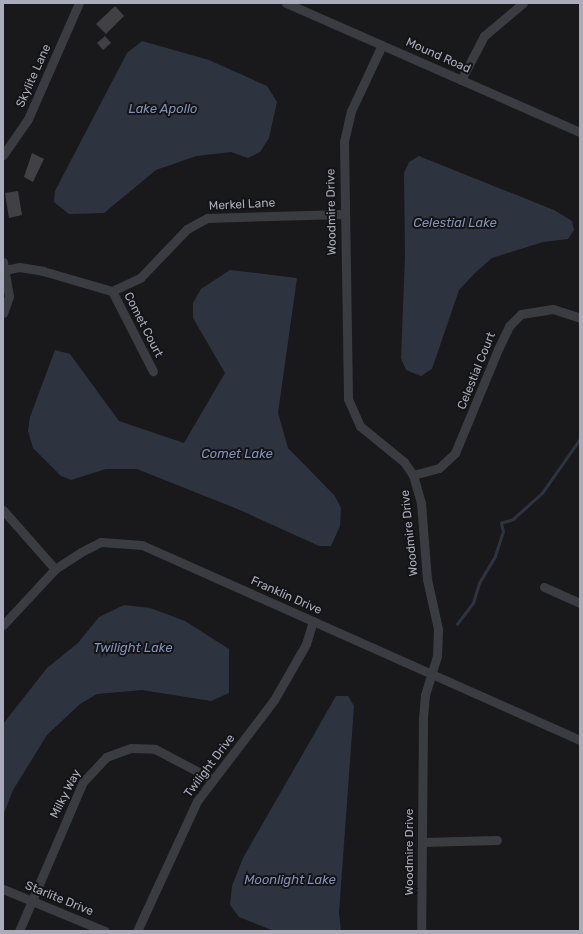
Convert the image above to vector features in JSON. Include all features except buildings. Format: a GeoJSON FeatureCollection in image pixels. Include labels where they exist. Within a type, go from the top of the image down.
{"type":"FeatureCollection","features":[{"type":"Feature","properties":{"kind":"street","name":"Skylite Lane"},"geometry":{"type":"LineString","coordinates":[[3,156],[28,119],[79,3]]}},
{"type":"Feature","properties":{"kind":"street","name":"Mound Road"},"geometry":{"type":"LineString","coordinates":[[286,3],[580,132]]}},
{"type":"Feature","properties":{"kind":"street"},"geometry":{"type":"LineString","coordinates":[[461,80],[484,36],[523,3]]}},
{"type":"Feature","properties":{"kind":"street","name":"Woodmire Drive"},"geometry":{"type":"LineString","coordinates":[[382,45],[346,128],[343,214],[351,410],[363,430],[393,452],[414,475],[421,503],[428,586],[438,629],[433,674],[425,695],[421,931]]}},
{"type":"Feature","properties":{"kind":"street","name":"Merkel Lane"},"geometry":{"type":"LineString","coordinates":[[112,291],[140,278],[187,229],[207,218],[343,214]]}},
{"type":"Feature","properties":{"kind":"street"},"geometry":{"type":"LineString","coordinates":[[3,313],[9,296],[4,266],[43,271],[112,291]]}},
{"type":"Feature","properties":{"kind":"street","name":"Comet Court"},"geometry":{"type":"LineString","coordinates":[[112,291],[153,370]]}},
{"type":"Feature","properties":{"kind":"street","name":"Celestial Court"},"geometry":{"type":"LineString","coordinates":[[414,475],[439,468],[456,453],[498,349],[509,326],[521,314],[553,309],[580,318]]}},
{"type":"Feature","properties":{"kind":"street"},"geometry":{"type":"LineString","coordinates":[[3,510],[55,569]]}},
{"type":"Feature","properties":{"kind":"street","name":"Franklin Drive"},"geometry":{"type":"LineString","coordinates":[[3,625],[55,569],[101,542],[142,545],[580,740]]}},
{"type":"Feature","properties":{"kind":"street"},"geometry":{"type":"LineString","coordinates":[[544,587],[580,603]]}},
{"type":"Feature","properties":{"kind":"street","name":"Twilight Drive"},"geometry":{"type":"LineString","coordinates":[[137,931],[187,820],[212,779],[274,700],[306,644],[313,622]]}},
{"type":"Feature","properties":{"kind":"street","name":"Milky Way"},"geometry":{"type":"LineString","coordinates":[[19,931],[83,782],[106,757],[131,748],[155,749],[212,779]]}},
{"type":"Feature","properties":{"kind":"street"},"geometry":{"type":"LineString","coordinates":[[422,842],[497,840]]}},
{"type":"Feature","properties":{"kind":"street","name":"Starlite Drive"},"geometry":{"type":"LineString","coordinates":[[3,889],[106,931]]}},
{"type":"Feature","properties":{"kind":"water","name":"Lake Apollo"},"geometry":{"type":"Polygon","coordinates":[[[142,41],[209,60],[267,86],[277,102],[269,138],[260,152],[248,158],[231,152],[196,156],[156,170],[104,213],[69,214],[54,202],[55,191],[127,53],[142,41]]]}},
{"type":"Feature","properties":{"kind":"water","name":"Celestial Lake"},"geometry":{"type":"Polygon","coordinates":[[[419,156],[554,210],[572,221],[574,230],[568,239],[543,242],[492,258],[475,273],[459,290],[432,369],[421,376],[406,370],[401,358],[405,256],[404,173],[409,162],[419,156]]]}},
{"type":"Feature","properties":{"kind":"water","name":"Comet Lake"},"geometry":{"type":"Polygon","coordinates":[[[230,270],[297,278],[278,413],[288,448],[335,496],[341,508],[340,526],[331,546],[319,546],[240,510],[137,469],[106,469],[71,480],[61,476],[33,448],[28,431],[30,417],[55,350],[70,354],[119,421],[184,443],[225,373],[193,318],[193,303],[201,289],[230,270]]]}},
{"type":"Feature","properties":{"kind":"water","name":"Twilight Lake"},"geometry":{"type":"Polygon","coordinates":[[[124,605],[150,608],[185,621],[229,649],[229,693],[211,701],[142,690],[97,694],[80,704],[47,735],[13,790],[3,816],[3,724],[47,668],[78,643],[99,617],[124,605]]]}},
{"type":"Feature","properties":{"kind":"water","name":"Moonlight Lake"},"geometry":{"type":"Polygon","coordinates":[[[336,696],[348,696],[354,706],[339,913],[341,931],[274,931],[239,917],[230,905],[232,886],[243,858],[336,696]]]}},
{"type":"Feature","properties":{"kind":"waterway"},"geometry":{"type":"LineString","coordinates":[[457,624],[473,603],[479,583],[495,556],[503,532],[501,523],[513,519],[542,493],[580,439]]}}]}
